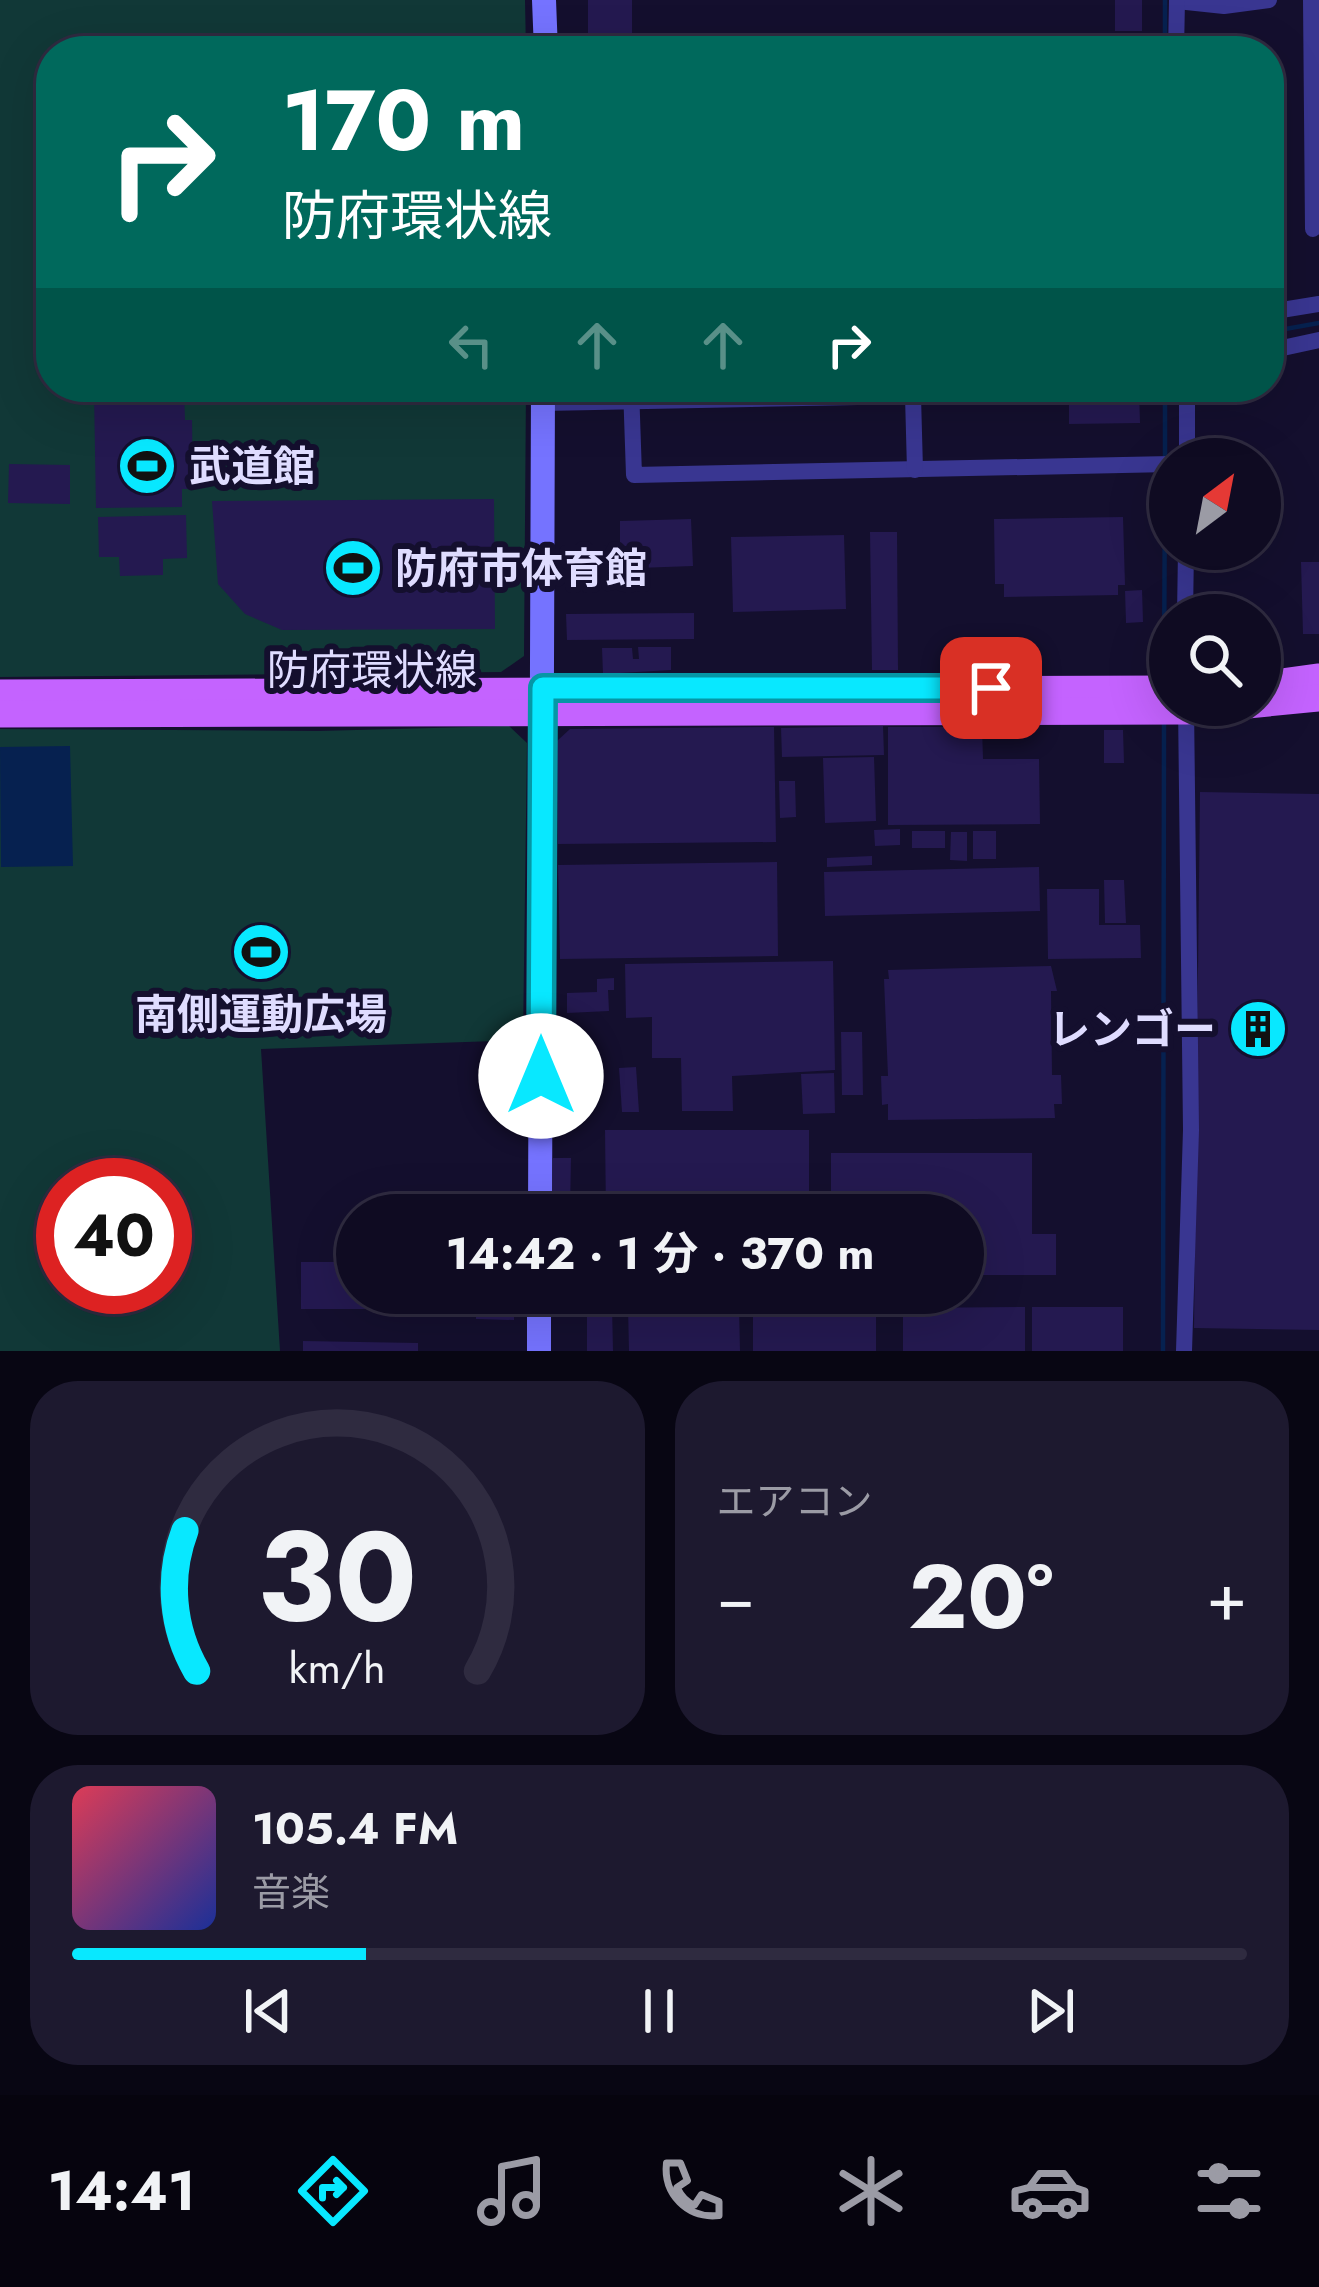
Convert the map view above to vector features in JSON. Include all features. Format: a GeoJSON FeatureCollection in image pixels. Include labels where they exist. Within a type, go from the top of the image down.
{"type":"FeatureCollection","features":[{"type":"Feature","properties":{"kind":"main road"},"geometry":{"type":"LineString","coordinates":[[1281,682],[1319,676]]}},
{"type":"Feature","properties":{"kind":"main road","name":"防府環状線"},"geometry":{"type":"LineString","coordinates":[[0,693],[1149,702]]}},
{"type":"Feature","properties":{"kind":"main road","name":"防府環状線"},"geometry":{"type":"LineString","coordinates":[[1281,699],[1319,698]]}},
{"type":"Feature","properties":{"kind":"main road","name":"防府環状線"},"geometry":{"type":"LineString","coordinates":[[0,714],[543,700]]}},
{"type":"Feature","properties":{"kind":"street"},"geometry":{"type":"LineString","coordinates":[[544,0],[545,36]]}},
{"type":"Feature","properties":{"kind":"street"},"geometry":{"type":"LineString","coordinates":[[1176,36],[1177,0],[1225,6],[1269,0]]}},
{"type":"Feature","properties":{"kind":"street"},"geometry":{"type":"LineString","coordinates":[[1311,0],[1312,229]]}},
{"type":"Feature","properties":{"kind":"street"},"geometry":{"type":"LineString","coordinates":[[1284,310],[1319,304]]}},
{"type":"Feature","properties":{"kind":"street"},"geometry":{"type":"LineString","coordinates":[[1284,348],[1319,340]]}},
{"type":"Feature","properties":{"kind":"street"},"geometry":{"type":"LineString","coordinates":[[540,1194],[543,402]]}},
{"type":"Feature","properties":{"kind":"street"},"geometry":{"type":"LineString","coordinates":[[631,402],[634,476],[1149,464]]}},
{"type":"Feature","properties":{"kind":"street"},"geometry":{"type":"LineString","coordinates":[[913,402],[915,470]]}},
{"type":"Feature","properties":{"kind":"street"},"geometry":{"type":"LineString","coordinates":[[1187,402],[1187,438]]}},
{"type":"Feature","properties":{"kind":"street"},"geometry":{"type":"LineString","coordinates":[[1182,726],[1192,1063],[1184,1351]]}},
{"type":"Feature","properties":{"kind":"street"},"geometry":{"type":"LineString","coordinates":[[539,1314],[539,1351]]}},
{"type":"Feature","properties":{"kind":"green space"},"geometry":{"type":"Polygon","coordinates":[[[0,0],[525,0],[526,36],[36,36],[36,402],[526,402],[524,656],[501,672],[0,677],[0,0]]]}},
{"type":"Feature","properties":{"kind":"green space","name":"南側運動広場"},"geometry":{"type":"Polygon","coordinates":[[[509,726],[527,743],[523,1040],[261,1049],[280,1351],[0,1351],[0,729],[318,731],[509,726]]]}},
{"type":"Feature","properties":{"kind":"water"},"geometry":{"type":"Polygon","coordinates":[[[70,746],[73,866],[1,867],[0,747],[70,746]]]}},
{"type":"Feature","properties":{"kind":"building"},"geometry":{"type":"Polygon","coordinates":[[[588,0],[632,0],[632,33],[588,36],[588,0]]]}},
{"type":"Feature","properties":{"kind":"building"},"geometry":{"type":"Polygon","coordinates":[[[1115,0],[1142,0],[1142,31],[1115,31],[1115,0]]]}},
{"type":"Feature","properties":{"kind":"building"},"geometry":{"type":"Polygon","coordinates":[[[94,402],[184,402],[185,420],[192,420],[193,489],[182,489],[182,507],[96,508],[94,402]]]}},
{"type":"Feature","properties":{"kind":"building"},"geometry":{"type":"Polygon","coordinates":[[[1069,402],[1139,402],[1140,423],[1069,424],[1069,402]]]}},
{"type":"Feature","properties":{"kind":"building"},"geometry":{"type":"Polygon","coordinates":[[[9,464],[70,465],[70,504],[8,503],[9,464]]]}},
{"type":"Feature","properties":{"kind":"building"},"geometry":{"type":"Polygon","coordinates":[[[494,499],[495,629],[282,630],[245,614],[218,584],[212,501],[494,499]]]}},
{"type":"Feature","properties":{"kind":"building"},"geometry":{"type":"Polygon","coordinates":[[[186,515],[187,558],[163,559],[163,575],[120,576],[119,557],[99,557],[98,517],[186,515]]]}},
{"type":"Feature","properties":{"kind":"building"},"geometry":{"type":"Polygon","coordinates":[[[1123,517],[1125,585],[1118,585],[1118,595],[1004,597],[1004,584],[995,584],[994,519],[1123,517]]]}},
{"type":"Feature","properties":{"kind":"building"},"geometry":{"type":"Polygon","coordinates":[[[691,519],[693,566],[638,568],[637,548],[620,548],[620,521],[691,519]]]}},
{"type":"Feature","properties":{"kind":"building"},"geometry":{"type":"Polygon","coordinates":[[[870,532],[897,532],[898,670],[872,670],[870,532]]]}},
{"type":"Feature","properties":{"kind":"building"},"geometry":{"type":"Polygon","coordinates":[[[844,535],[846,609],[733,612],[731,537],[844,535]]]}},
{"type":"Feature","properties":{"kind":"building"},"geometry":{"type":"Polygon","coordinates":[[[601,551],[602,565],[581,567],[582,577],[567,578],[566,553],[601,551]]]}},
{"type":"Feature","properties":{"kind":"building"},"geometry":{"type":"Polygon","coordinates":[[[1301,562],[1319,562],[1319,634],[1303,634],[1301,562]]]}},
{"type":"Feature","properties":{"kind":"building"},"geometry":{"type":"Polygon","coordinates":[[[1142,590],[1143,622],[1126,623],[1125,591],[1142,590]]]}},
{"type":"Feature","properties":{"kind":"building"},"geometry":{"type":"Polygon","coordinates":[[[694,613],[694,639],[567,640],[566,614],[694,613]]]}},
{"type":"Feature","properties":{"kind":"building"},"geometry":{"type":"Polygon","coordinates":[[[638,647],[671,647],[671,670],[603,674],[602,648],[632,648],[633,659],[639,659],[638,647]]]}},
{"type":"Feature","properties":{"kind":"building"},"geometry":{"type":"Polygon","coordinates":[[[883,726],[884,755],[782,757],[781,728],[883,726]]]}},
{"type":"Feature","properties":{"kind":"building"},"geometry":{"type":"Polygon","coordinates":[[[774,727],[776,842],[558,844],[557,741],[570,729],[774,727]]]}},
{"type":"Feature","properties":{"kind":"building"},"geometry":{"type":"Polygon","coordinates":[[[888,727],[982,727],[983,759],[1039,759],[1040,824],[888,825],[888,727]]]}},
{"type":"Feature","properties":{"kind":"building"},"geometry":{"type":"Polygon","coordinates":[[[1104,730],[1123,730],[1124,763],[1104,763],[1104,730]]]}},
{"type":"Feature","properties":{"kind":"building"},"geometry":{"type":"Polygon","coordinates":[[[874,757],[876,821],[825,823],[823,758],[874,757]]]}},
{"type":"Feature","properties":{"kind":"building"},"geometry":{"type":"Polygon","coordinates":[[[779,781],[795,781],[796,817],[780,818],[779,781]]]}},
{"type":"Feature","properties":{"kind":"building","name":"レンゴー"},"geometry":{"type":"Polygon","coordinates":[[[1200,792],[1319,794],[1319,1330],[1194,1328],[1200,792]]]}},
{"type":"Feature","properties":{"kind":"building"},"geometry":{"type":"Polygon","coordinates":[[[900,829],[900,845],[875,846],[874,830],[900,829]]]}},
{"type":"Feature","properties":{"kind":"building"},"geometry":{"type":"Polygon","coordinates":[[[912,831],[945,831],[945,848],[912,848],[912,831]]]}},
{"type":"Feature","properties":{"kind":"building"},"geometry":{"type":"Polygon","coordinates":[[[973,831],[996,831],[996,859],[973,859],[973,831]]]}},
{"type":"Feature","properties":{"kind":"building"},"geometry":{"type":"Polygon","coordinates":[[[951,832],[967,832],[967,861],[950,860],[951,832]]]}},
{"type":"Feature","properties":{"kind":"building"},"geometry":{"type":"Polygon","coordinates":[[[872,856],[872,865],[827,867],[827,858],[872,856]]]}},
{"type":"Feature","properties":{"kind":"building"},"geometry":{"type":"Polygon","coordinates":[[[777,862],[778,956],[560,959],[558,865],[777,862]]]}},
{"type":"Feature","properties":{"kind":"building"},"geometry":{"type":"Polygon","coordinates":[[[1039,867],[1040,911],[825,916],[824,872],[1039,867]]]}},
{"type":"Feature","properties":{"kind":"building"},"geometry":{"type":"Polygon","coordinates":[[[1104,880],[1124,880],[1126,923],[1105,923],[1104,880]]]}},
{"type":"Feature","properties":{"kind":"building"},"geometry":{"type":"Polygon","coordinates":[[[1047,889],[1099,889],[1099,925],[1140,925],[1141,958],[1048,959],[1047,889]]]}},
{"type":"Feature","properties":{"kind":"building"},"geometry":{"type":"Polygon","coordinates":[[[833,961],[835,1070],[732,1076],[733,1111],[682,1111],[681,1058],[652,1058],[652,1017],[626,1018],[625,964],[833,961]]]}},
{"type":"Feature","properties":{"kind":"building"},"geometry":{"type":"Polygon","coordinates":[[[1051,966],[1057,991],[1051,991],[1052,1075],[1061,1075],[1062,1104],[1054,1104],[1055,1118],[888,1120],[881,1076],[888,1076],[884,979],[889,979],[888,970],[1051,966]]]}},
{"type":"Feature","properties":{"kind":"building"},"geometry":{"type":"Polygon","coordinates":[[[614,978],[614,990],[608,990],[609,1011],[567,1013],[567,993],[597,992],[597,979],[614,978]]]}},
{"type":"Feature","properties":{"kind":"building"},"geometry":{"type":"Polygon","coordinates":[[[841,1032],[862,1032],[863,1095],[842,1095],[841,1032]]]}},
{"type":"Feature","properties":{"kind":"building"},"geometry":{"type":"Polygon","coordinates":[[[636,1067],[639,1112],[622,1112],[619,1068],[636,1067]]]}},
{"type":"Feature","properties":{"kind":"building"},"geometry":{"type":"Polygon","coordinates":[[[834,1073],[835,1113],[803,1114],[801,1074],[834,1073]]]}},
{"type":"Feature","properties":{"kind":"building"},"geometry":{"type":"Polygon","coordinates":[[[559,1096],[581,1097],[581,1114],[558,1113],[559,1096]]]}},
{"type":"Feature","properties":{"kind":"building"},"geometry":{"type":"Polygon","coordinates":[[[605,1130],[809,1130],[809,1194],[606,1194],[605,1130]]]}},
{"type":"Feature","properties":{"kind":"building"},"geometry":{"type":"Polygon","coordinates":[[[831,1153],[1032,1153],[1032,1234],[1056,1234],[1056,1275],[984,1275],[984,1194],[831,1194],[831,1153]]]}},
{"type":"Feature","properties":{"kind":"building"},"geometry":{"type":"Polygon","coordinates":[[[553,1158],[571,1158],[570,1194],[552,1194],[553,1158]]]}},
{"type":"Feature","properties":{"kind":"building"},"geometry":{"type":"Polygon","coordinates":[[[301,1262],[336,1262],[336,1309],[301,1309],[301,1262]]]}},
{"type":"Feature","properties":{"kind":"building"},"geometry":{"type":"Polygon","coordinates":[[[984,1307],[1025,1307],[1025,1351],[903,1351],[903,1314],[984,1314],[984,1307]]]}},
{"type":"Feature","properties":{"kind":"building"},"geometry":{"type":"Polygon","coordinates":[[[1032,1307],[1123,1307],[1123,1351],[1032,1351],[1032,1307]]]}},
{"type":"Feature","properties":{"kind":"building"},"geometry":{"type":"Polygon","coordinates":[[[476,1314],[514,1314],[514,1320],[476,1319],[476,1314]]]}},
{"type":"Feature","properties":{"kind":"building"},"geometry":{"type":"Polygon","coordinates":[[[587,1314],[612,1314],[613,1351],[587,1351],[587,1314]]]}},
{"type":"Feature","properties":{"kind":"building"},"geometry":{"type":"Polygon","coordinates":[[[628,1314],[739,1314],[740,1351],[629,1351],[628,1314]]]}},
{"type":"Feature","properties":{"kind":"building"},"geometry":{"type":"Polygon","coordinates":[[[753,1314],[876,1314],[876,1351],[753,1351],[753,1314]]]}},
{"type":"Feature","properties":{"kind":"building"},"geometry":{"type":"Polygon","coordinates":[[[303,1341],[418,1343],[418,1351],[303,1351],[303,1341]]]}},
{"type":"Feature","properties":{"kind":"waterway"},"geometry":{"type":"LineString","coordinates":[[1165,0],[1165,36]]}},
{"type":"Feature","properties":{"kind":"waterway"},"geometry":{"type":"LineString","coordinates":[[1284,329],[1319,323]]}},
{"type":"Feature","properties":{"kind":"waterway"},"geometry":{"type":"LineString","coordinates":[[1165,402],[1165,438]]}},
{"type":"Feature","properties":{"kind":"waterway"},"geometry":{"type":"LineString","coordinates":[[1164,594],[1165,570]]}},
{"type":"Feature","properties":{"kind":"waterway"},"geometry":{"type":"LineString","coordinates":[[1163,1351],[1164,726]]}},
{"type":"Feature","properties":{"kind":"place","name":"武道館"},"geometry":{"type":"Point","coordinates":[147,466]}},
{"type":"Feature","properties":{"kind":"place","name":"防府市体育館"},"geometry":{"type":"Point","coordinates":[353,568]}},
{"type":"Feature","properties":{"kind":"place","name":"南側運動広場"},"geometry":{"type":"Point","coordinates":[261,952]}},
{"type":"Feature","properties":{"kind":"place","name":"レンゴー"},"geometry":{"type":"Point","coordinates":[1258,1029]}},
{"type":"Feature","properties":{"kind":"route"},"geometry":{"type":"LineString","coordinates":[[541,1076],[543,688],[991,688]]}}]}
